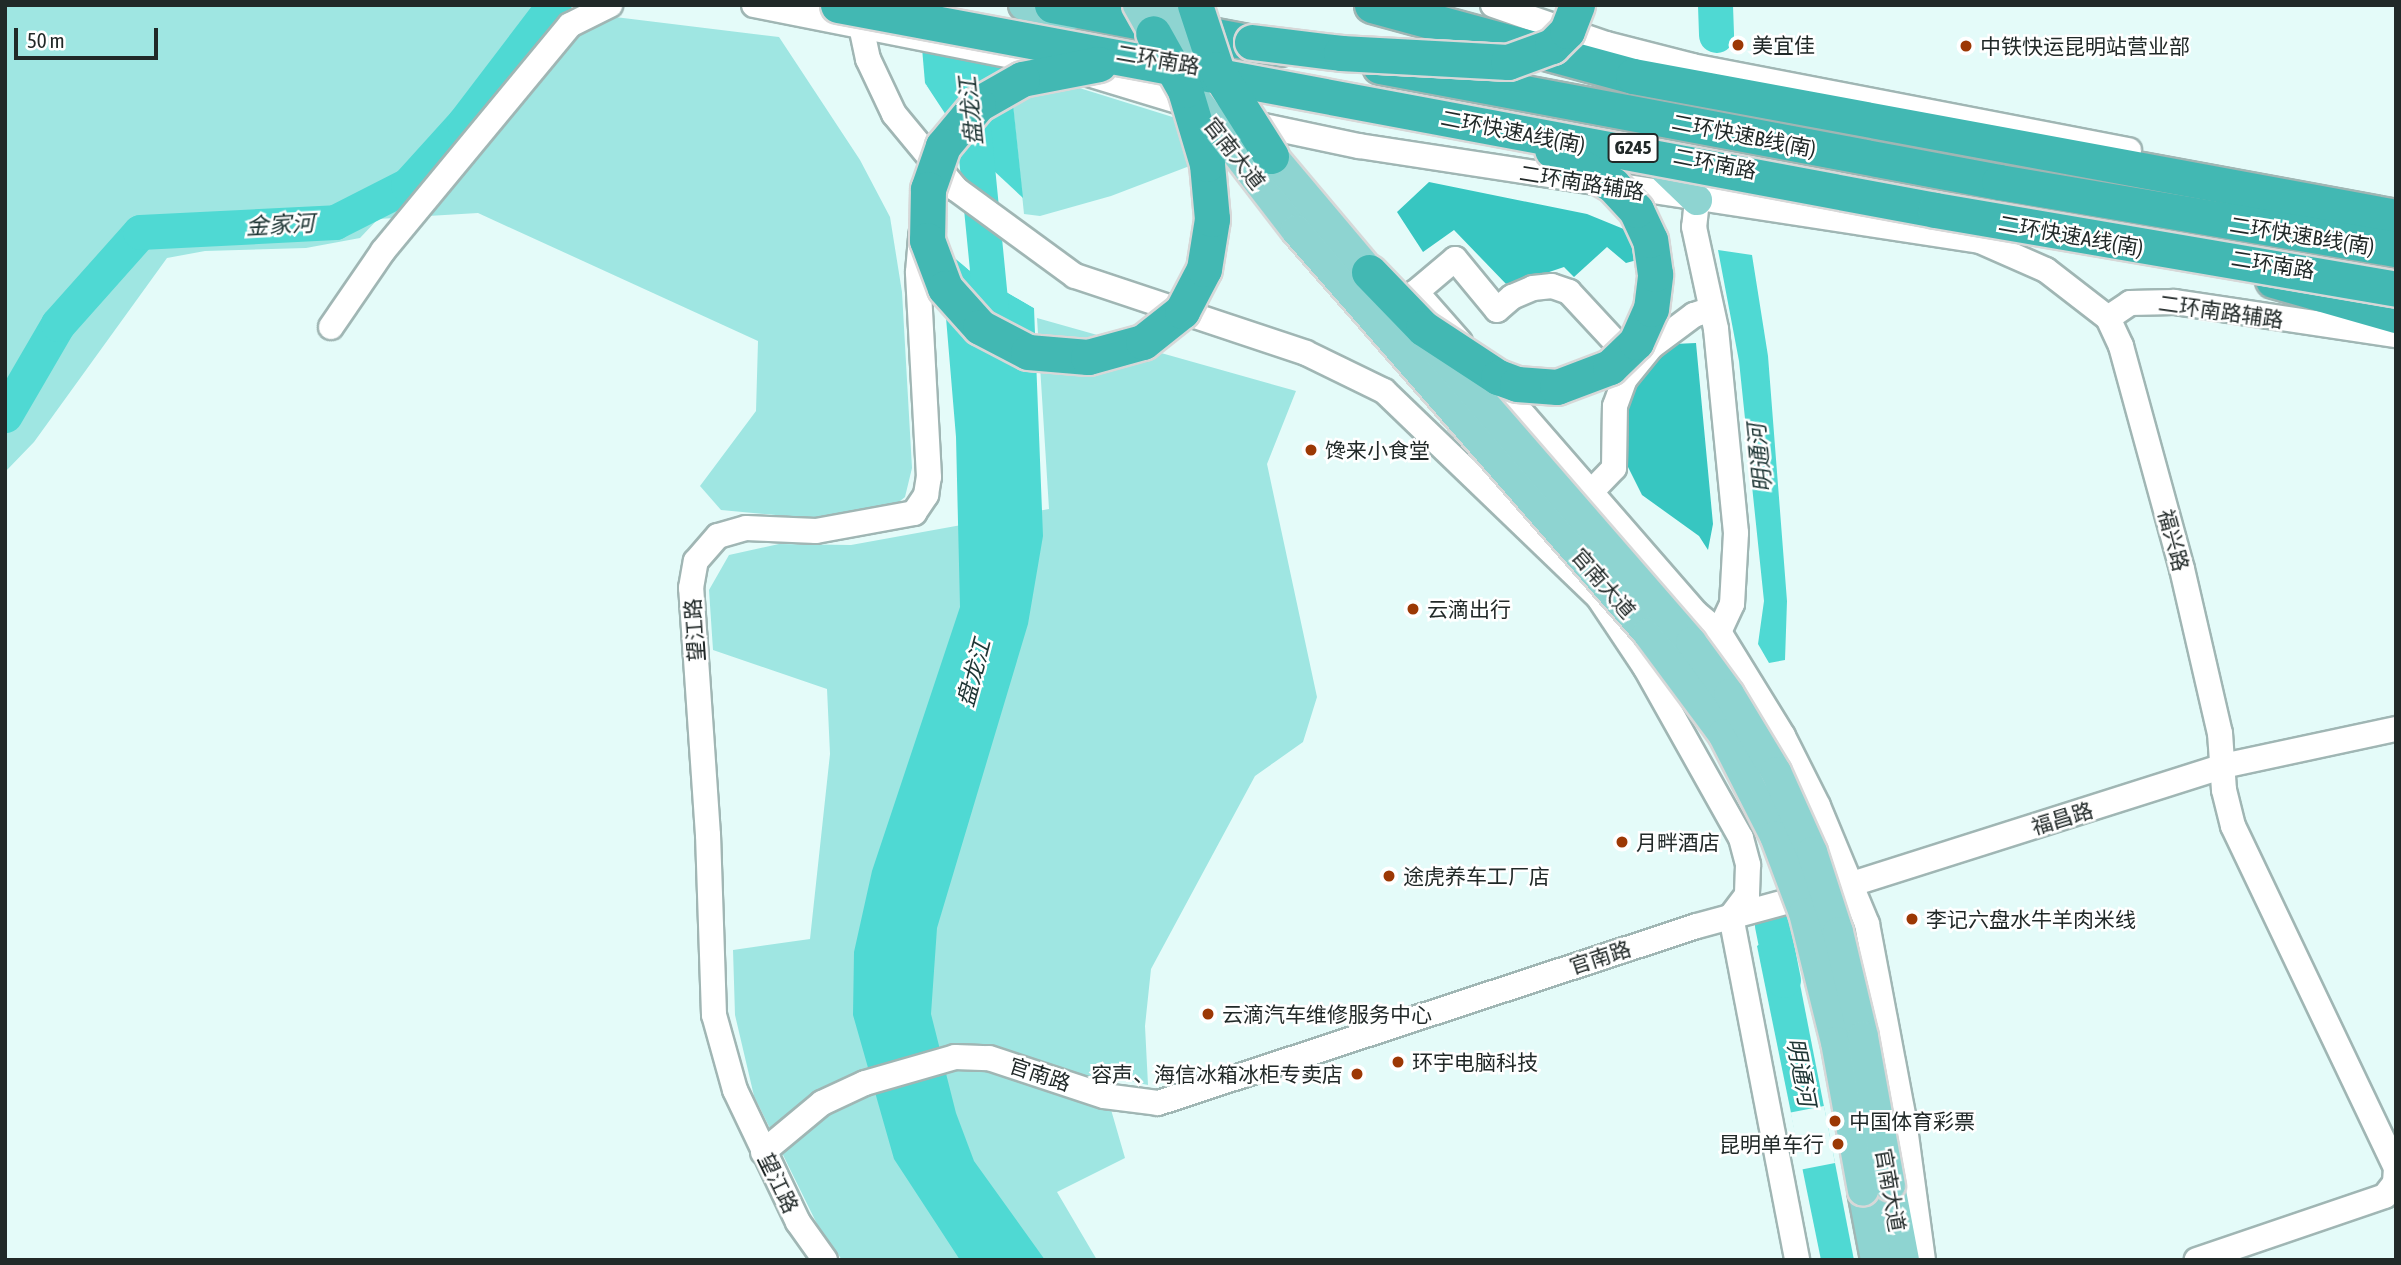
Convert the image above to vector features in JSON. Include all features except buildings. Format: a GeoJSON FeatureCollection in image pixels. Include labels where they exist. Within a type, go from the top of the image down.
{"type":"FeatureCollection","features":[{"type":"Feature","properties":{"kind":"highway","name":"二环快速B线(南)"},"geometry":{"type":"LineString","coordinates":[[1052,5],[1151,16],[1252,42],[1999,182],[2396,252]]}},
{"type":"Feature","properties":{"kind":"highway"},"geometry":{"type":"LineString","coordinates":[[1068,5],[1151,16],[1162,48],[1166,54],[1169,60],[1175,71],[1180,80],[1189,99],[1211,192],[1210,245],[1195,292],[1173,320],[1143,342],[1088,357],[1028,352],[980,327],[945,288],[934,264],[925,215],[934,166],[965,115],[1007,86],[1066,67],[1122,63],[1149,65],[1162,67],[1176,68],[1190,71]]}},
{"type":"Feature","properties":{"kind":"highway"},"geometry":{"type":"LineString","coordinates":[[1195,5],[1220,78],[1271,156]]}},
{"type":"Feature","properties":{"kind":"highway"},"geometry":{"type":"LineString","coordinates":[[1372,5],[1633,76],[2396,217]]}},
{"type":"Feature","properties":{"kind":"highway"},"geometry":{"type":"LineString","coordinates":[[1252,42],[1362,55],[1508,62],[1552,47],[1566,31],[1577,5]]}},
{"type":"Feature","properties":{"kind":"highway","name":"二环快速A线(南)"},"geometry":{"type":"LineString","coordinates":[[856,10],[2172,253],[2396,289]]}},
{"type":"Feature","properties":{"kind":"highway"},"geometry":{"type":"LineString","coordinates":[[1731,73],[1763,100]]}},
{"type":"Feature","properties":{"kind":"highway"},"geometry":{"type":"LineString","coordinates":[[1798,106],[1838,92]]}},
{"type":"Feature","properties":{"kind":"highway"},"geometry":{"type":"LineString","coordinates":[[1368,272],[1434,336],[1478,367],[1517,384],[1557,387],[1594,377],[1625,356],[1645,326],[1654,292],[1654,257],[1644,225],[1626,196],[1598,174],[1541,145],[1428,115]]}},
{"type":"Feature","properties":{"kind":"highway"},"geometry":{"type":"LineString","coordinates":[[2172,253],[2396,315]]}},
{"type":"Feature","properties":{"kind":"main road","name":"二环南路"},"geometry":{"type":"LineString","coordinates":[[1024,5],[2094,205],[2396,252]]}},
{"type":"Feature","properties":{"kind":"main road","name":"二环南路"},"geometry":{"type":"LineString","coordinates":[[856,10],[1646,150],[2173,247],[2396,283]]}},
{"type":"Feature","properties":{"kind":"main road","name":"官南大道"},"geometry":{"type":"LineString","coordinates":[[1151,16],[1213,78],[1271,156],[1368,272],[1677,625],[1729,694],[1766,755],[1812,852],[1838,932],[1863,1037],[1876,1188],[1876,1260]]}},
{"type":"Feature","properties":{"kind":"main road","name":"官南大道"},"geometry":{"type":"LineString","coordinates":[[1151,16],[1190,94],[1265,192],[1641,625],[1723,734],[1770,823],[1804,913],[1876,1188],[1904,1260]]}},
{"type":"Feature","properties":{"kind":"main road"},"geometry":{"type":"LineString","coordinates":[[1646,150],[1697,200]]}},
{"type":"Feature","properties":{"kind":"street"},"geometry":{"type":"LineString","coordinates":[[331,327],[383,250],[570,24],[610,5]]}},
{"type":"Feature","properties":{"kind":"street","name":"二环南路辅路"},"geometry":{"type":"LineString","coordinates":[[754,5],[856,10],[1099,75],[1303,136],[1697,200],[1909,228],[1989,244],[2046,270],[2108,318],[2130,303],[2174,302],[2396,335]]}},
{"type":"Feature","properties":{"kind":"street"},"geometry":{"type":"LineString","coordinates":[[1493,5],[1605,44],[1731,73],[2396,201]]}},
{"type":"Feature","properties":{"kind":"street"},"geometry":{"type":"LineString","coordinates":[[856,10],[883,94],[934,167],[1016,237],[1075,276],[1306,353],[1384,391],[1599,598],[1645,667],[1741,838],[1748,865],[1747,895],[1731,916],[1797,1260]]}},
{"type":"Feature","properties":{"kind":"street","name":"望江路"},"geometry":{"type":"LineString","coordinates":[[825,1260],[798,1222],[735,1090],[715,1015],[708,835],[691,588],[696,561],[718,536],[746,528],[816,531],[888,521],[914,513],[926,495],[929,477],[918,272],[934,167]]}},
{"type":"Feature","properties":{"kind":"street"},"geometry":{"type":"LineString","coordinates":[[1645,667],[1719,632],[1732,604],[1736,533],[1711,309],[1693,226],[1697,200]]}},
{"type":"Feature","properties":{"kind":"street"},"geometry":{"type":"LineString","coordinates":[[1637,365],[1569,292],[1552,286],[1512,297],[1497,310],[1455,259],[1416,292],[1696,613],[1719,632],[1783,736],[1852,884],[1867,924],[1886,1013],[1923,1260]]}},
{"type":"Feature","properties":{"kind":"street"},"geometry":{"type":"LineString","coordinates":[[1591,492],[1614,468],[1615,406],[1637,365],[1651,347],[1694,315],[1711,309]]}},
{"type":"Feature","properties":{"kind":"street","name":"福兴路"},"geometry":{"type":"LineString","coordinates":[[2108,318],[2121,346],[2182,569],[2220,733],[2233,826],[2396,1168],[2395,1183],[2385,1196],[2197,1260]]}},
{"type":"Feature","properties":{"kind":"street","name":"福昌路"},"geometry":{"type":"LineString","coordinates":[[1731,916],[1852,884],[2223,766],[2396,729]]}},
{"type":"Feature","properties":{"kind":"street","name":"官南路"},"geometry":{"type":"LineString","coordinates":[[763,1152],[822,1102],[865,1083],[955,1057],[989,1058],[1104,1096],[1158,1103],[1731,916]]}},
{"type":"Feature","properties":{"kind":"shaded area"},"geometry":{"type":"Polygon","coordinates":[[[5,5],[517,5],[779,37],[860,160],[890,217],[902,292],[912,468],[905,497],[889,510],[820,519],[721,510],[700,486],[756,411],[758,341],[478,213],[378,219],[360,238],[306,248],[205,251],[167,258],[34,442],[5,472],[5,5]]]}},
{"type":"Feature","properties":{"kind":"shaded area"},"geometry":{"type":"Polygon","coordinates":[[[1009,66],[1179,119],[1221,154],[1111,196],[1040,216],[1024,214],[1009,66]]]}},
{"type":"Feature","properties":{"kind":"shaded area"},"geometry":{"type":"Polygon","coordinates":[[[1429,182],[1587,214],[1631,232],[1637,260],[1626,263],[1607,247],[1574,277],[1564,267],[1508,286],[1454,230],[1423,252],[1397,212],[1429,182]]]}},
{"type":"Feature","properties":{"kind":"shaded area"},"geometry":{"type":"Polygon","coordinates":[[[1037,318],[1296,391],[1267,464],[1317,697],[1303,742],[1255,776],[1151,969],[1145,1026],[1148,1085],[1101,1075],[1125,1158],[1057,1192],[1097,1260],[842,1260],[818,1226],[754,1096],[735,1015],[733,950],[810,939],[830,754],[827,689],[713,650],[709,590],[729,555],[779,544],[851,545],[1049,509],[1037,318]]]}},
{"type":"Feature","properties":{"kind":"shaded area"},"geometry":{"type":"Polygon","coordinates":[[[1696,343],[1713,524],[1708,550],[1699,536],[1642,495],[1623,457],[1625,400],[1649,357],[1674,344],[1696,343]]]}},
{"type":"Feature","properties":{"kind":"water"},"geometry":{"type":"Polygon","coordinates":[[[922,48],[1009,66],[1023,198],[965,144],[938,108],[925,83],[922,48]]]}},
{"type":"Feature","properties":{"kind":"water"},"geometry":{"type":"Polygon","coordinates":[[[940,246],[969,270],[1034,308],[1043,536],[1028,624],[937,928],[931,1014],[956,1113],[974,1161],[1045,1260],[960,1260],[894,1159],[853,1015],[854,952],[872,871],[960,607],[956,437],[940,246]]]}},
{"type":"Feature","properties":{"kind":"water"},"geometry":{"type":"Polygon","coordinates":[[[1718,250],[1752,255],[1768,356],[1787,601],[1785,660],[1769,663],[1758,644],[1764,601],[1739,361],[1718,250]]]}},
{"type":"Feature","properties":{"kind":"water"},"geometry":{"type":"Polygon","coordinates":[[[1774,934],[1791,938],[1854,1260],[1821,1260],[1757,946],[1774,934]]]}},
{"type":"Feature","properties":{"kind":"pier"},"geometry":{"type":"Polygon","coordinates":[[[925,83],[965,144],[1023,202],[963,146],[935,109],[925,83]]]}},
{"type":"Feature","properties":{"kind":"pier"},"geometry":{"type":"Polygon","coordinates":[[[942,244],[971,267],[1033,304],[1034,308],[969,270],[942,244]]]}},
{"type":"Feature","properties":{"kind":"pier"},"geometry":{"type":"Polygon","coordinates":[[[1824,1106],[1835,1163],[1802,1169],[1791,1112],[1824,1106]]]}},
{"type":"Feature","properties":{"kind":"waterway","name":"金家河"},"geometry":{"type":"LineString","coordinates":[[5,415],[58,324],[140,232],[335,222],[408,185],[464,123],[554,5]]}},
{"type":"Feature","properties":{"kind":"waterway","name":"明通河"},"geometry":{"type":"LineString","coordinates":[[1715,5],[1716,35]]}},
{"type":"Feature","properties":{"kind":"waterway","name":"盘龙江"},"geometry":{"type":"LineString","coordinates":[[971,106],[993,329]]}},
{"type":"Feature","properties":{"kind":"waterway","name":"明通河"},"geometry":{"type":"LineString","coordinates":[[1772,925],[1783,980]]}},
{"type":"Feature","properties":{"kind":"place","name":"美宜佳"},"geometry":{"type":"Point","coordinates":[1738,45]}},
{"type":"Feature","properties":{"kind":"place","name":"中铁快运昆明站营业部"},"geometry":{"type":"Point","coordinates":[1966,46]}},
{"type":"Feature","properties":{"kind":"place","name":"馋来小食堂"},"geometry":{"type":"Point","coordinates":[1311,450]}},
{"type":"Feature","properties":{"kind":"place","name":"云滴出行"},"geometry":{"type":"Point","coordinates":[1413,609]}},
{"type":"Feature","properties":{"kind":"place","name":"月畔酒店"},"geometry":{"type":"Point","coordinates":[1622,842]}},
{"type":"Feature","properties":{"kind":"place","name":"途虎养车工厂店"},"geometry":{"type":"Point","coordinates":[1389,876]}},
{"type":"Feature","properties":{"kind":"place","name":"李记六盘水牛羊肉米线"},"geometry":{"type":"Point","coordinates":[1912,919]}},
{"type":"Feature","properties":{"kind":"place","name":"云滴汽车维修服务中心"},"geometry":{"type":"Point","coordinates":[1208,1014]}},
{"type":"Feature","properties":{"kind":"place","name":"环宇电脑科技"},"geometry":{"type":"Point","coordinates":[1398,1062]}},
{"type":"Feature","properties":{"kind":"place","name":"容声、海信冰箱冰柜专卖店"},"geometry":{"type":"Point","coordinates":[1357,1074]}},
{"type":"Feature","properties":{"kind":"place","name":"中国体育彩票"},"geometry":{"type":"Point","coordinates":[1835,1121]}},
{"type":"Feature","properties":{"kind":"place","name":"昆明单车行"},"geometry":{"type":"Point","coordinates":[1838,1144]}}]}
